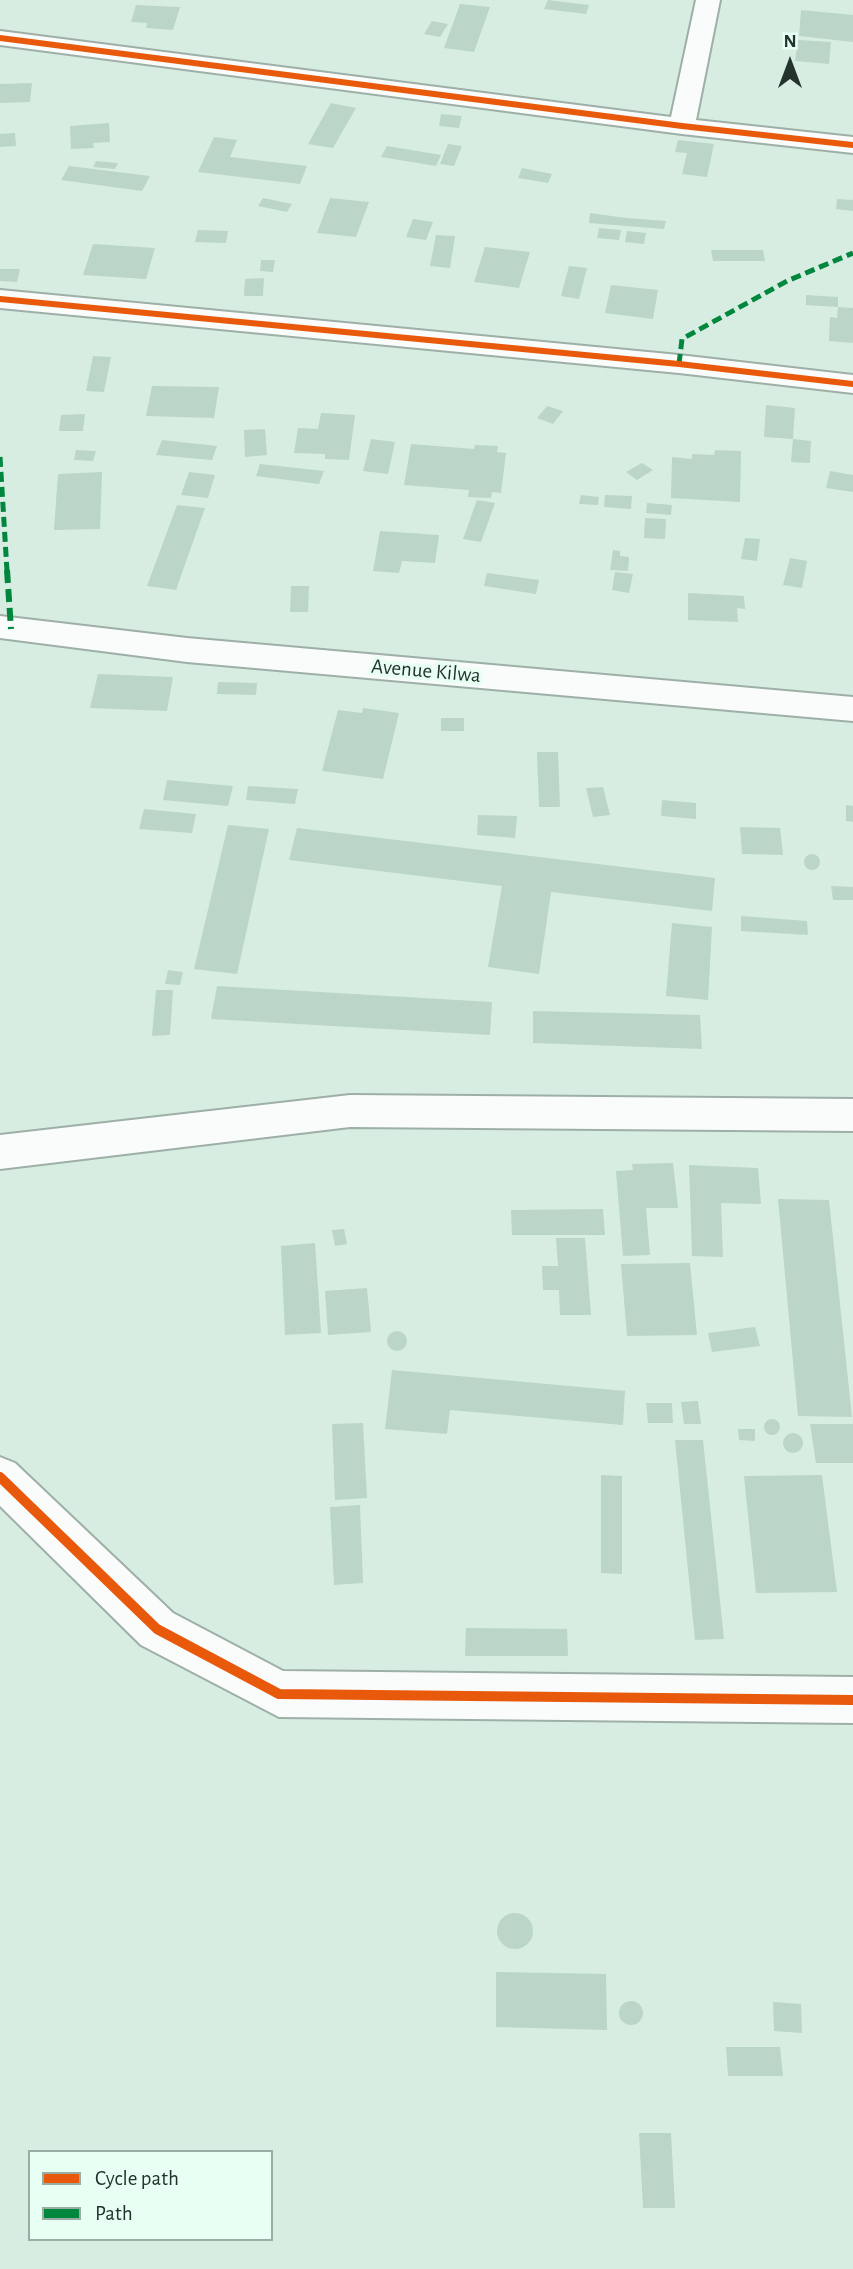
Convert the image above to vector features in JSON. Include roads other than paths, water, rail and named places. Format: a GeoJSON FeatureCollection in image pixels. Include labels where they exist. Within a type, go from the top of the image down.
{"type":"FeatureCollection","features":[{"type":"Feature","properties":{"kind":"street"},"geometry":{"type":"LineString","coordinates":[[682,126],[708,0]]}},
{"type":"Feature","properties":{"kind":"street"},"geometry":{"type":"LineString","coordinates":[[0,38],[682,126],[853,145]]}},
{"type":"Feature","properties":{"kind":"street"},"geometry":{"type":"LineString","coordinates":[[0,299],[679,364],[853,384]]}},
{"type":"Feature","properties":{"kind":"street","name":"Avenue Kilwa"},"geometry":{"type":"LineString","coordinates":[[0,627],[187,650],[853,709]]}},
{"type":"Feature","properties":{"kind":"street"},"geometry":{"type":"LineString","coordinates":[[0,1152],[350,1111],[853,1115]]}},
{"type":"Feature","properties":{"kind":"street"},"geometry":{"type":"LineString","coordinates":[[0,1477],[157,1629],[279,1694],[853,1700]]}}]}
